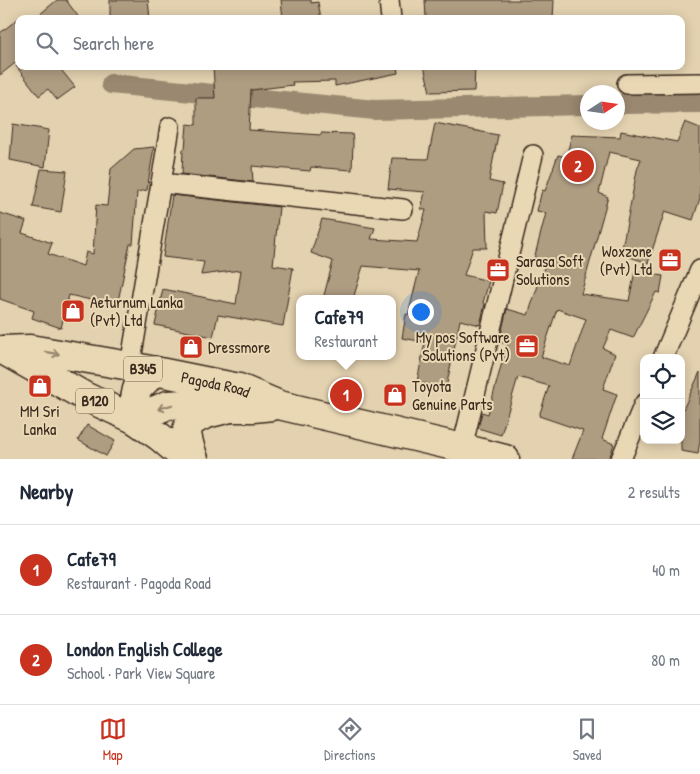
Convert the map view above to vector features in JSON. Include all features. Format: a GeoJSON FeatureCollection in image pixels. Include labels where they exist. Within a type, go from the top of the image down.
{"type":"FeatureCollection","features":[{"type":"Feature","properties":{"kind":"main road","name":"Pagoda Road"},"geometry":{"type":"LineString","coordinates":[[2,350],[30,349],[142,368],[239,388],[279,406],[505,459]]}},
{"type":"Feature","properties":{"kind":"main road","name":"B120"},"geometry":{"type":"LineString","coordinates":[[2,350],[84,396],[134,419],[160,436],[186,459]]}},
{"type":"Feature","properties":{"kind":"main road"},"geometry":{"type":"LineString","coordinates":[[134,419],[133,408],[142,368]]}},
{"type":"Feature","properties":{"kind":"main road","name":"Pagoda Road"},"geometry":{"type":"LineString","coordinates":[[134,419],[168,405],[202,403],[231,408],[279,406]]}},
{"type":"Feature","properties":{"kind":"main road"},"geometry":{"type":"LineString","coordinates":[[194,459],[187,435],[190,423],[195,419],[231,408]]}},
{"type":"Feature","properties":{"kind":"street"},"geometry":{"type":"LineString","coordinates":[[389,0],[391,15]]}},
{"type":"Feature","properties":{"kind":"street"},"geometry":{"type":"LineString","coordinates":[[627,84],[700,83]]}},
{"type":"Feature","properties":{"kind":"street"},"geometry":{"type":"LineString","coordinates":[[142,368],[161,183],[170,127]]}},
{"type":"Feature","properties":{"kind":"street"},"geometry":{"type":"LineString","coordinates":[[462,448],[533,155]]}},
{"type":"Feature","properties":{"kind":"street"},"geometry":{"type":"LineString","coordinates":[[161,183],[403,208]]}},
{"type":"Feature","properties":{"kind":"street"},"geometry":{"type":"LineString","coordinates":[[665,354],[700,270]]}},
{"type":"Feature","properties":{"kind":"street"},"geometry":{"type":"LineString","coordinates":[[621,459],[640,414]]}},
{"type":"Feature","properties":{"kind":"building"},"geometry":{"type":"Polygon","coordinates":[[[57,0],[66,0],[77,15],[39,15],[57,0]]]}},
{"type":"Feature","properties":{"kind":"building"},"geometry":{"type":"Polygon","coordinates":[[[110,0],[148,0],[150,15],[110,15],[110,0]]]}},
{"type":"Feature","properties":{"kind":"building"},"geometry":{"type":"Polygon","coordinates":[[[281,0],[311,0],[311,3],[318,2],[320,15],[283,15],[281,0]]]}},
{"type":"Feature","properties":{"kind":"building"},"geometry":{"type":"Polygon","coordinates":[[[425,0],[554,0],[553,15],[426,15],[425,0]]]}},
{"type":"Feature","properties":{"kind":"building"},"geometry":{"type":"Polygon","coordinates":[[[15,21],[15,63],[0,75],[0,33],[15,21]]]}},
{"type":"Feature","properties":{"kind":"building"},"geometry":{"type":"Polygon","coordinates":[[[19,70],[61,70],[75,87],[57,100],[48,89],[39,96],[19,70]]]}},
{"type":"Feature","properties":{"kind":"building"},"geometry":{"type":"Polygon","coordinates":[[[213,70],[398,70],[398,73],[335,86],[335,81],[292,82],[293,85],[251,90],[249,130],[321,135],[321,133],[352,134],[352,170],[311,167],[310,171],[252,166],[253,182],[182,174],[187,124],[196,125],[196,98],[215,98],[213,70]]]}},
{"type":"Feature","properties":{"kind":"building"},"geometry":{"type":"Polygon","coordinates":[[[425,70],[475,70],[474,91],[430,92],[425,70]]]}},
{"type":"Feature","properties":{"kind":"building"},"geometry":{"type":"Polygon","coordinates":[[[685,122],[700,128],[700,198],[693,220],[665,211],[648,263],[621,254],[637,170],[641,159],[609,152],[599,193],[608,197],[581,294],[629,301],[635,271],[663,276],[660,293],[656,292],[633,338],[611,330],[603,348],[615,354],[603,389],[617,394],[602,439],[614,444],[609,459],[572,459],[583,431],[539,416],[549,386],[518,377],[501,435],[478,428],[482,412],[488,414],[507,344],[499,342],[507,309],[528,315],[546,262],[534,259],[546,213],[537,211],[542,190],[545,191],[558,155],[566,157],[572,135],[620,137],[621,131],[677,142],[685,122]],[[557,309],[541,357],[570,366],[586,319],[557,309]]]}},
{"type":"Feature","properties":{"kind":"building"},"geometry":{"type":"Polygon","coordinates":[[[435,123],[498,135],[489,181],[503,184],[497,213],[486,211],[487,248],[473,248],[464,275],[489,281],[483,303],[485,304],[480,325],[460,320],[446,388],[417,382],[425,342],[402,338],[406,314],[408,315],[419,271],[363,266],[354,295],[324,295],[333,261],[311,253],[322,219],[375,228],[371,239],[417,242],[426,210],[421,209],[425,192],[388,189],[392,158],[428,159],[435,123]]]}},
{"type":"Feature","properties":{"kind":"building"},"geometry":{"type":"Polygon","coordinates":[[[13,124],[49,130],[45,167],[10,160],[13,124]]]}},
{"type":"Feature","properties":{"kind":"building"},"geometry":{"type":"Polygon","coordinates":[[[154,147],[147,190],[137,192],[133,244],[130,244],[117,306],[69,295],[61,328],[32,318],[34,311],[0,299],[0,213],[26,221],[22,233],[52,243],[48,254],[83,266],[86,252],[93,254],[96,205],[107,206],[111,169],[134,149],[154,147]]]}},
{"type":"Feature","properties":{"kind":"building"},"geometry":{"type":"Polygon","coordinates":[[[41,169],[67,171],[61,212],[33,207],[41,169]]]}},
{"type":"Feature","properties":{"kind":"building"},"geometry":{"type":"Polygon","coordinates":[[[172,195],[279,207],[273,265],[293,268],[283,326],[218,315],[213,337],[155,325],[163,289],[236,304],[241,270],[201,275],[204,262],[163,257],[172,195]]]}},
{"type":"Feature","properties":{"kind":"building"},"geometry":{"type":"Polygon","coordinates":[[[700,372],[700,440],[698,454],[681,451],[681,444],[685,444],[685,405],[700,372]]]}},
{"type":"Feature","properties":{"kind":"building"},"geometry":{"type":"Polygon","coordinates":[[[87,425],[115,441],[106,456],[78,440],[87,425]]]}},
{"type":"Feature","properties":{"kind":"waterway"},"geometry":{"type":"LineString","coordinates":[[111,84],[375,110],[580,105]]}},
{"type":"Feature","properties":{"kind":"waterway"},"geometry":{"type":"LineString","coordinates":[[625,104],[700,103]]}},
{"type":"Feature","properties":{"kind":"place","name":"London English College"},"geometry":{"type":"Point","coordinates":[578,166]}},
{"type":"Feature","properties":{"kind":"place","name":"Woxzone (Pvt) Ltd"},"geometry":{"type":"Point","coordinates":[670,260]}},
{"type":"Feature","properties":{"kind":"place","name":"Sarasa Soft Solutions"},"geometry":{"type":"Point","coordinates":[498,270]}},
{"type":"Feature","properties":{"kind":"place","name":"Aeturnum Lanka (Pvt) Ltd"},"geometry":{"type":"Point","coordinates":[73,311]}},
{"type":"Feature","properties":{"kind":"place","name":"My pos Software Solutions (Pvt)"},"geometry":{"type":"Point","coordinates":[527,346]}},
{"type":"Feature","properties":{"kind":"place","name":"Dressmore"},"geometry":{"type":"Point","coordinates":[191,347]}},
{"type":"Feature","properties":{"kind":"place","name":"MM Sri Lanka"},"geometry":{"type":"Point","coordinates":[40,386]}},
{"type":"Feature","properties":{"kind":"place","name":"Cafe79"},"geometry":{"type":"Point","coordinates":[346,395]}},
{"type":"Feature","properties":{"kind":"place","name":"Toyota Genuine Parts"},"geometry":{"type":"Point","coordinates":[395,395]}}]}
